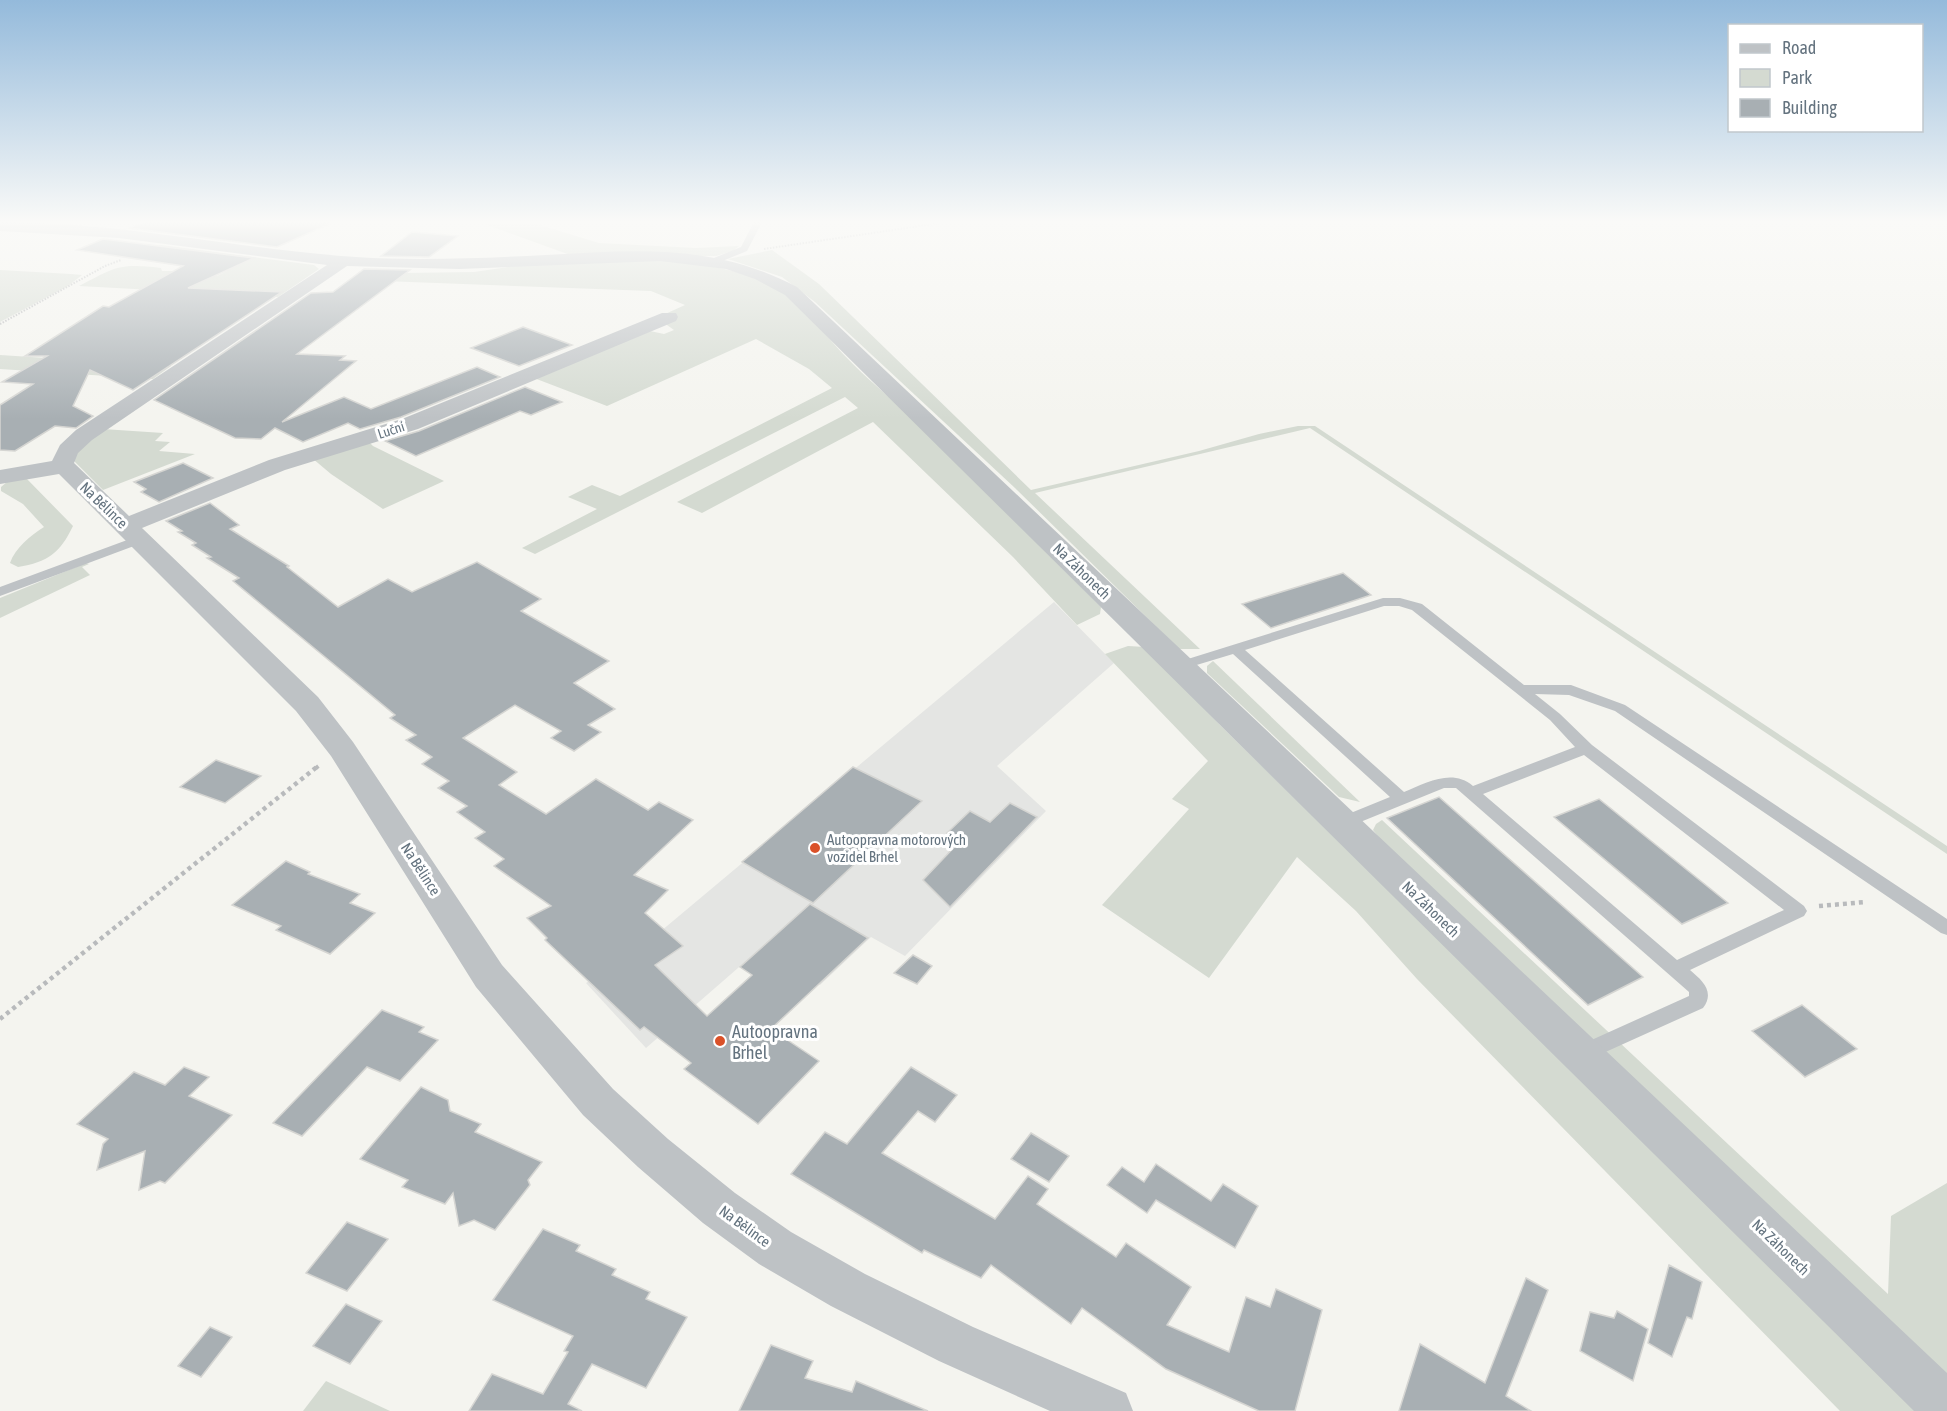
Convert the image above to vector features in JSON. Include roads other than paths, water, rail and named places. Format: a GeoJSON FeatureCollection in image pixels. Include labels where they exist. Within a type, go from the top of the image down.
{"type":"FeatureCollection","features":[{"type":"Feature","properties":{"kind":"street"},"geometry":{"type":"LineString","coordinates":[[0,477],[64,466],[62,462],[64,456],[84,435],[304,288]]}},
{"type":"Feature","properties":{"kind":"street","name":"Na Záhonech"},"geometry":{"type":"LineString","coordinates":[[786,288],[1947,1408]]}},
{"type":"Feature","properties":{"kind":"street","name":"Luční"},"geometry":{"type":"LineString","coordinates":[[132,533],[277,465],[422,419],[664,324]]}},
{"type":"Feature","properties":{"kind":"street","name":"Na Bělince"},"geometry":{"type":"LineString","coordinates":[[64,466],[307,704],[342,749],[489,976],[598,1102],[653,1153],[719,1208],[766,1241],[848,1290],[956,1344],[1108,1411]]}},
{"type":"Feature","properties":{"kind":"lane"},"geometry":{"type":"LineString","coordinates":[[0,592],[132,533]]}},
{"type":"Feature","properties":{"kind":"lane"},"geometry":{"type":"LineString","coordinates":[[1180,666],[1383,602],[1400,602],[1417,607],[1555,717],[1586,749],[1798,911],[1675,969]]}},
{"type":"Feature","properties":{"kind":"lane"},"geometry":{"type":"LineString","coordinates":[[1235,649],[1403,800]]}},
{"type":"Feature","properties":{"kind":"lane"},"geometry":{"type":"LineString","coordinates":[[1519,689],[1571,690],[1620,708],[1947,928]]}},
{"type":"Feature","properties":{"kind":"lane"},"geometry":{"type":"LineString","coordinates":[[1472,792],[1586,749]]}},
{"type":"Feature","properties":{"kind":"lane"},"geometry":{"type":"LineString","coordinates":[[1342,823],[1447,782],[1461,784],[1698,990],[1699,998],[1696,1002],[1582,1054]]}},
{"type":"Feature","properties":{"kind":"place","name":"Autoopravna motorových vozidel Brhel"},"geometry":{"type":"Point","coordinates":[815,848]}},
{"type":"Feature","properties":{"kind":"place","name":"Autoopravna Brhel"},"geometry":{"type":"Point","coordinates":[720,1041]}}]}
